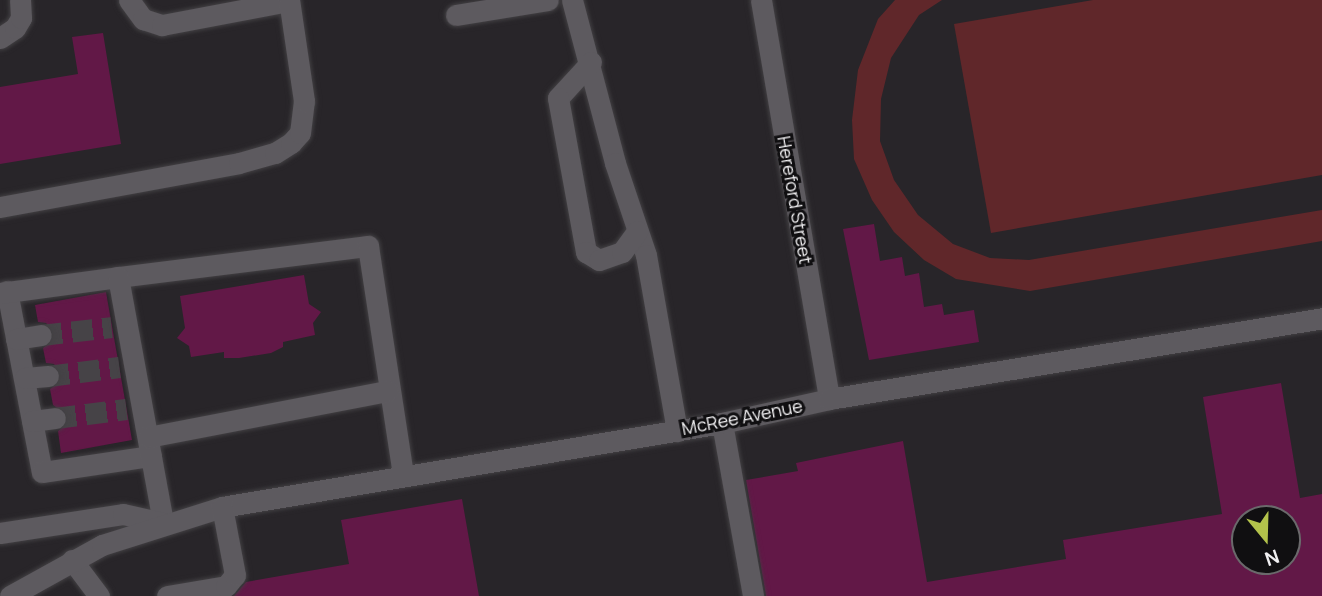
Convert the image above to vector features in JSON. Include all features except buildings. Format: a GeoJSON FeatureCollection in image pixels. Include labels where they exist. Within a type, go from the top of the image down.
{"type":"FeatureCollection","features":[{"type":"Feature","properties":{"kind":"street"},"geometry":{"type":"LineString","coordinates":[[0,38],[16,28],[21,18],[20,0]]}},
{"type":"Feature","properties":{"kind":"street"},"geometry":{"type":"LineString","coordinates":[[0,207],[239,163],[275,153],[291,143],[300,133],[304,101],[289,1],[162,25],[143,19],[129,0]]}},
{"type":"Feature","properties":{"kind":"street"},"geometry":{"type":"LineString","coordinates":[[456,15],[548,0]]}},
{"type":"Feature","properties":{"kind":"street"},"geometry":{"type":"LineString","coordinates":[[572,0],[637,231],[646,254],[677,430]]}},
{"type":"Feature","properties":{"kind":"street","name":"Hereford Street"},"geometry":{"type":"LineString","coordinates":[[761,0],[829,399]]}},
{"type":"Feature","properties":{"kind":"street"},"geometry":{"type":"LineString","coordinates":[[591,62],[558,98],[586,252],[599,260],[622,252],[637,231]]}},
{"type":"Feature","properties":{"kind":"street"},"geometry":{"type":"LineString","coordinates":[[388,391],[42,472],[25,378],[2,291],[368,246],[388,391],[403,475]]}},
{"type":"Feature","properties":{"kind":"street"},"geometry":{"type":"LineString","coordinates":[[118,277],[119,326],[134,408],[149,446],[163,523]]}},
{"type":"Feature","properties":{"kind":"street","name":"McRee Avenue"},"geometry":{"type":"LineString","coordinates":[[10,596],[72,560],[163,523],[222,507],[722,423],[829,399],[1322,318]]}},
{"type":"Feature","properties":{"kind":"street"},"geometry":{"type":"LineString","coordinates":[[16,339],[41,335]]}},
{"type":"Feature","properties":{"kind":"street"},"geometry":{"type":"LineString","coordinates":[[25,378],[48,376]]}},
{"type":"Feature","properties":{"kind":"street"},"geometry":{"type":"LineString","coordinates":[[32,421],[55,418]]}},
{"type":"Feature","properties":{"kind":"street"},"geometry":{"type":"LineString","coordinates":[[722,423],[753,596]]}},
{"type":"Feature","properties":{"kind":"street"},"geometry":{"type":"LineString","coordinates":[[167,596],[226,586],[235,575],[222,507]]}},
{"type":"Feature","properties":{"kind":"street","name":"McRee Avenue"},"geometry":{"type":"LineString","coordinates":[[0,533],[123,514],[163,523]]}},
{"type":"Feature","properties":{"kind":"street"},"geometry":{"type":"LineString","coordinates":[[72,560],[99,596]]}},
{"type":"Feature","properties":{"kind":"shaded area"},"geometry":{"type":"Polygon","coordinates":[[[895,0],[942,0],[919,15],[891,58],[881,99],[880,141],[894,180],[918,215],[953,244],[990,258],[1029,260],[1322,210],[1322,241],[1030,291],[956,279],[924,260],[894,232],[872,200],[854,159],[852,120],[858,70],[878,19],[895,0]]]}},
{"type":"Feature","properties":{"kind":"shaded area"},"geometry":{"type":"Polygon","coordinates":[[[1093,0],[1322,0],[1322,175],[991,233],[954,24],[1093,0]]]}},
{"type":"Feature","properties":{"kind":"tunnel"},"geometry":{"type":"LineString","coordinates":[[41,335],[112,327]]}},
{"type":"Feature","properties":{"kind":"tunnel"},"geometry":{"type":"LineString","coordinates":[[48,376],[119,367]]}},
{"type":"Feature","properties":{"kind":"tunnel"},"geometry":{"type":"LineString","coordinates":[[55,418],[126,409]]}}]}
